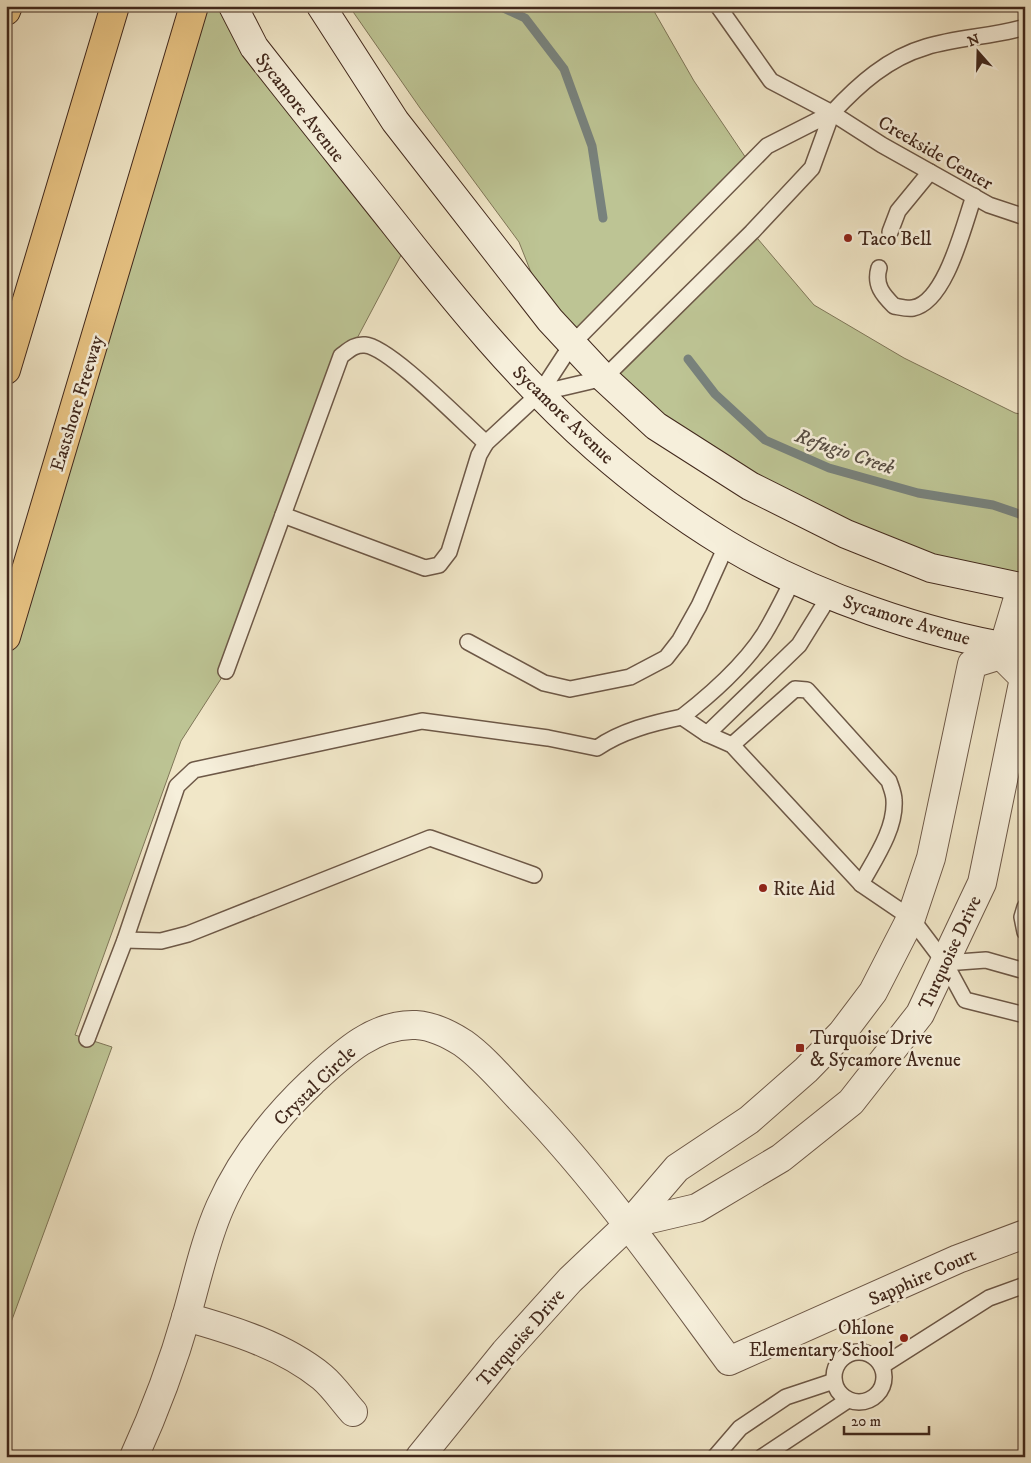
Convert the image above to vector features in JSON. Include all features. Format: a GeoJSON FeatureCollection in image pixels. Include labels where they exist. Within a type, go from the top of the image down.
{"type":"FeatureCollection","features":[{"type":"Feature","properties":{"kind":"highway"},"geometry":{"type":"LineString","coordinates":[[6,11],[8,6]]}},
{"type":"Feature","properties":{"kind":"highway"},"geometry":{"type":"LineString","coordinates":[[6,370],[115,6]]}},
{"type":"Feature","properties":{"kind":"highway","name":"Eastshore Freeway"},"geometry":{"type":"LineString","coordinates":[[6,637],[194,6]]}},
{"type":"Feature","properties":{"kind":"street","name":"Sycamore Avenue"},"geometry":{"type":"LineString","coordinates":[[233,6],[254,48],[478,328],[595,447],[671,508],[727,544],[794,578],[830,595],[907,621],[1009,651]]}},
{"type":"Feature","properties":{"kind":"street"},"geometry":{"type":"LineString","coordinates":[[321,6],[395,120],[550,320],[604,378],[656,426],[750,486],[846,534],[931,568],[1023,588],[1009,651]]}},
{"type":"Feature","properties":{"kind":"street","name":"Turquoise Drive"},"geometry":{"type":"LineString","coordinates":[[422,1456],[505,1352],[570,1280],[629,1224],[677,1168],[749,1120],[806,1070],[842,1033],[872,992],[911,918],[930,858],[972,664],[1009,651],[1024,678],[982,883],[920,1014],[851,1102],[781,1158],[697,1208],[629,1224]]}},
{"type":"Feature","properties":{"kind":"street","name":"Crystal Circle"},"geometry":{"type":"LineString","coordinates":[[134,1457],[168,1375],[219,1208],[249,1153],[293,1101],[343,1053],[366,1038],[391,1028],[414,1025],[435,1028],[463,1044],[569,1151],[629,1224]]}},
{"type":"Feature","properties":{"kind":"street","name":"Sapphire Court"},"geometry":{"type":"LineString","coordinates":[[629,1224],[730,1362],[958,1259],[1025,1234]]}},
{"type":"Feature","properties":{"kind":"street"},"geometry":{"type":"LineString","coordinates":[[186,1316],[237,1331],[284,1353],[323,1378],[353,1412]]}},
{"type":"Feature","properties":{"kind":"lane","name":"Creekside Center"},"geometry":{"type":"LineString","coordinates":[[718,6],[771,81],[832,113],[882,145],[989,205],[1025,217]]}},
{"type":"Feature","properties":{"kind":"lane"},"geometry":{"type":"LineString","coordinates":[[283,515],[425,568],[439,565],[449,552],[479,455],[486,444],[540,393],[572,344],[767,146],[832,113],[857,86],[892,61],[926,47],[1003,34],[1025,27]]}},
{"type":"Feature","properties":{"kind":"lane"},"geometry":{"type":"LineString","coordinates":[[540,393],[604,378],[752,232],[812,168],[832,113]]}},
{"type":"Feature","properties":{"kind":"lane"},"geometry":{"type":"LineString","coordinates":[[890,232],[898,211],[930,172]]}},
{"type":"Feature","properties":{"kind":"lane"},"geometry":{"type":"LineString","coordinates":[[879,268],[876,278],[880,290],[894,306],[915,308],[928,300],[938,289],[948,270],[974,196]]}},
{"type":"Feature","properties":{"kind":"lane"},"geometry":{"type":"LineString","coordinates":[[226,670],[342,356],[352,346],[366,345],[389,357],[416,378],[486,444]]}},
{"type":"Feature","properties":{"kind":"lane"},"geometry":{"type":"LineString","coordinates":[[468,642],[544,683],[570,689],[630,677],[666,658],[680,640],[699,606],[727,544]]}},
{"type":"Feature","properties":{"kind":"lane"},"geometry":{"type":"LineString","coordinates":[[87,1039],[125,940],[177,786],[194,770],[422,721],[548,738],[597,748],[611,738],[682,717],[714,692],[771,624],[794,578]]}},
{"type":"Feature","properties":{"kind":"lane"},"geometry":{"type":"LineString","coordinates":[[708,734],[799,645],[830,595]]}},
{"type":"Feature","properties":{"kind":"lane"},"geometry":{"type":"LineString","coordinates":[[732,745],[794,689],[807,690],[889,781],[894,800],[892,818],[882,846],[861,884]]}},
{"type":"Feature","properties":{"kind":"lane"},"geometry":{"type":"LineString","coordinates":[[682,717],[708,734],[732,745],[861,884],[911,918],[945,963],[965,1000],[1025,1015]]}},
{"type":"Feature","properties":{"kind":"lane"},"geometry":{"type":"LineString","coordinates":[[125,940],[161,941],[188,934],[430,838],[534,876]]}},
{"type":"Feature","properties":{"kind":"lane"},"geometry":{"type":"LineString","coordinates":[[1025,907],[1022,917],[1025,932]]}},
{"type":"Feature","properties":{"kind":"lane"},"geometry":{"type":"LineString","coordinates":[[945,963],[986,960],[1025,972]]}},
{"type":"Feature","properties":{"kind":"lane"},"geometry":{"type":"LineString","coordinates":[[882,1366],[989,1298],[1025,1285]]}},
{"type":"Feature","properties":{"kind":"lane"},"geometry":{"type":"LineString","coordinates":[[863,1352],[874,1356],[882,1366],[884,1378],[881,1390],[872,1398],[860,1402],[848,1400],[839,1393],[834,1382],[834,1369],[840,1359],[850,1353],[863,1352]]}},
{"type":"Feature","properties":{"kind":"lane"},"geometry":{"type":"LineString","coordinates":[[715,1457],[740,1428],[786,1397],[812,1387],[834,1382]]}},
{"type":"Feature","properties":{"kind":"lane"},"geometry":{"type":"LineString","coordinates":[[762,1457],[848,1400]]}},
{"type":"Feature","properties":{"kind":"green space"},"geometry":{"type":"Polygon","coordinates":[[[194,6],[229,6],[408,242],[353,346],[226,671],[181,741],[75,1035],[112,1047],[6,1336],[6,637],[194,6]]]}},
{"type":"Feature","properties":{"kind":"green space"},"geometry":{"type":"Polygon","coordinates":[[[349,6],[651,6],[694,81],[750,164],[572,344],[550,320],[519,242],[420,108],[349,6]]]}},
{"type":"Feature","properties":{"kind":"green space"},"geometry":{"type":"Polygon","coordinates":[[[752,232],[814,305],[904,358],[1015,413],[1025,415],[1025,588],[846,534],[604,378],[752,232]]]}},
{"type":"Feature","properties":{"kind":"waterway","name":"Refugio Creek"},"geometry":{"type":"LineString","coordinates":[[499,6],[525,18],[564,69],[592,146],[603,218]]}},
{"type":"Feature","properties":{"kind":"waterway","name":"Refugio Creek"},"geometry":{"type":"LineString","coordinates":[[688,359],[715,394],[765,440],[829,468],[918,493],[993,505],[1025,516]]}},
{"type":"Feature","properties":{"kind":"place","name":"Taco Bell"},"geometry":{"type":"Point","coordinates":[848,238]}},
{"type":"Feature","properties":{"kind":"place","name":"Rite Aid"},"geometry":{"type":"Point","coordinates":[763,888]}},
{"type":"Feature","properties":{"kind":"place","name":"Turquoise Drive & Sycamore Avenue"},"geometry":{"type":"Point","coordinates":[800,1048]}},
{"type":"Feature","properties":{"kind":"place","name":"Ohlone Elementary School"},"geometry":{"type":"Point","coordinates":[904,1338]}}]}
